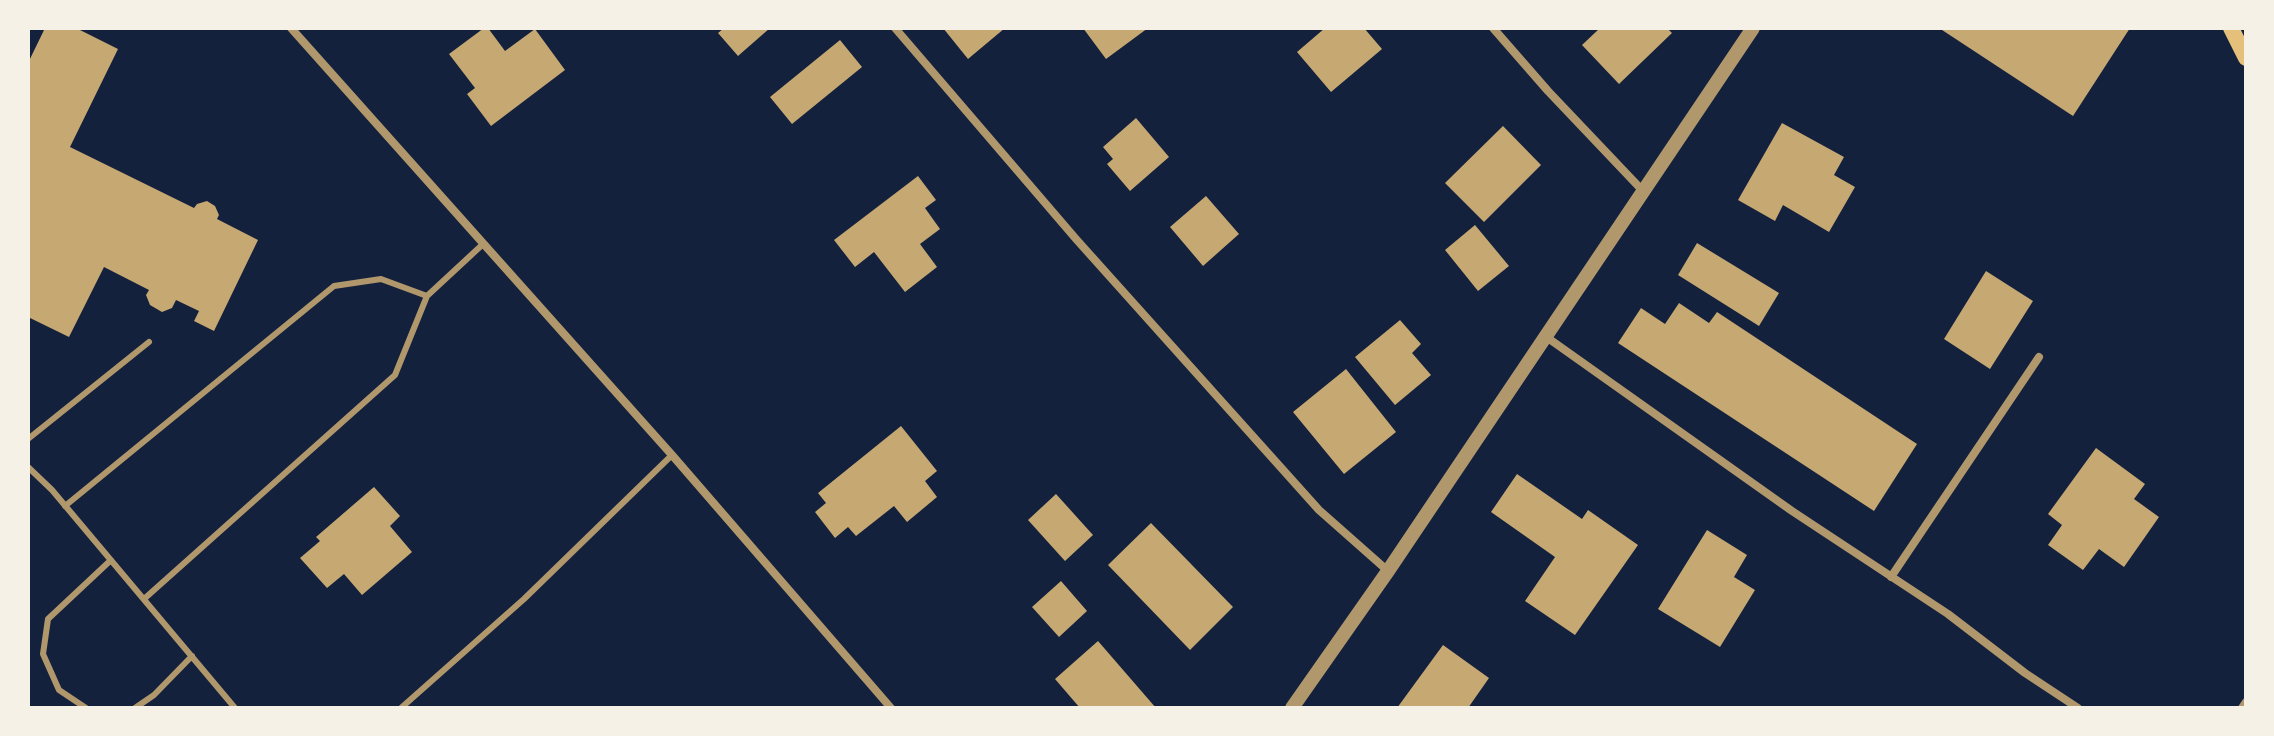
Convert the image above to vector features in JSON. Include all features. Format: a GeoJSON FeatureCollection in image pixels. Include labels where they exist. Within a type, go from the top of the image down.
{"type":"FeatureCollection","features":[{"type":"Feature","properties":{"kind":"main road"},"geometry":{"type":"LineString","coordinates":[[2231,28],[2246,58]]}},
{"type":"Feature","properties":{"kind":"street"},"geometry":{"type":"LineString","coordinates":[[291,28],[672,455],[891,708]]}},
{"type":"Feature","properties":{"kind":"street"},"geometry":{"type":"LineString","coordinates":[[895,28],[1076,239],[1319,510],[1388,571]]}},
{"type":"Feature","properties":{"kind":"street"},"geometry":{"type":"LineString","coordinates":[[1493,28],[1642,190]]}},
{"type":"Feature","properties":{"kind":"street"},"geometry":{"type":"LineString","coordinates":[[1292,708],[1388,571],[1753,28]]}},
{"type":"Feature","properties":{"kind":"street"},"geometry":{"type":"LineString","coordinates":[[1544,336],[1792,511],[1948,614],[2025,673],[2078,708]]}},
{"type":"Feature","properties":{"kind":"street"},"geometry":{"type":"LineString","coordinates":[[1891,577],[2039,357]]}},
{"type":"Feature","properties":{"kind":"street"},"geometry":{"type":"LineString","coordinates":[[2242,708],[2246,702]]}},
{"type":"Feature","properties":{"kind":"lane"},"geometry":{"type":"LineString","coordinates":[[144,599],[395,375],[427,296],[482,245]]}},
{"type":"Feature","properties":{"kind":"lane"},"geometry":{"type":"LineString","coordinates":[[65,506],[334,286],[381,279],[427,296]]}},
{"type":"Feature","properties":{"kind":"lane"},"geometry":{"type":"LineString","coordinates":[[28,439],[149,342]]}},
{"type":"Feature","properties":{"kind":"lane"},"geometry":{"type":"LineString","coordinates":[[401,708],[524,599],[672,455]]}},
{"type":"Feature","properties":{"kind":"lane"},"geometry":{"type":"LineString","coordinates":[[28,467],[65,506],[235,708]]}},
{"type":"Feature","properties":{"kind":"lane"},"geometry":{"type":"LineString","coordinates":[[86,708],[59,690],[48,666],[43,654],[48,619],[111,560]]}},
{"type":"Feature","properties":{"kind":"lane"},"geometry":{"type":"LineString","coordinates":[[135,708],[154,695],[192,656]]}},
{"type":"Feature","properties":{"kind":"building"},"geometry":{"type":"Polygon","coordinates":[[[45,28],[76,28],[118,49],[70,147],[194,208],[207,201],[215,206],[219,215],[217,219],[258,240],[214,331],[194,321],[199,311],[176,300],[172,308],[162,312],[150,305],[146,295],[149,290],[104,267],[69,337],[28,317],[28,63],[45,28]]]}},
{"type":"Feature","properties":{"kind":"building"},"geometry":{"type":"Polygon","coordinates":[[[488,28],[505,51],[535,29],[565,70],[491,126],[467,94],[475,88],[449,54],[488,28]]]}},
{"type":"Feature","properties":{"kind":"building"},"geometry":{"type":"Polygon","coordinates":[[[724,28],[770,28],[738,56],[718,33],[724,28]]]}},
{"type":"Feature","properties":{"kind":"building"},"geometry":{"type":"Polygon","coordinates":[[[943,28],[1005,28],[968,59],[943,28]]]}},
{"type":"Feature","properties":{"kind":"building"},"geometry":{"type":"Polygon","coordinates":[[[1083,28],[1148,28],[1106,59],[1083,28]]]}},
{"type":"Feature","properties":{"kind":"building"},"geometry":{"type":"Polygon","coordinates":[[[1325,28],[1364,28],[1382,49],[1331,92],[1297,52],[1325,28]]]}},
{"type":"Feature","properties":{"kind":"building"},"geometry":{"type":"Polygon","coordinates":[[[1600,28],[1667,28],[1672,33],[1619,84],[1582,45],[1600,28]]]}},
{"type":"Feature","properties":{"kind":"building"},"geometry":{"type":"Polygon","coordinates":[[[1939,28],[2130,28],[2073,116],[1939,28]]]}},
{"type":"Feature","properties":{"kind":"building"},"geometry":{"type":"Polygon","coordinates":[[[840,40],[862,67],[792,124],[770,97],[840,40]]]}},
{"type":"Feature","properties":{"kind":"building"},"geometry":{"type":"Polygon","coordinates":[[[1136,118],[1169,157],[1130,191],[1107,164],[1113,159],[1103,147],[1136,118]]]}},
{"type":"Feature","properties":{"kind":"building"},"geometry":{"type":"Polygon","coordinates":[[[1782,123],[1844,157],[1834,175],[1855,187],[1829,232],[1783,205],[1775,221],[1738,200],[1782,123]]]}},
{"type":"Feature","properties":{"kind":"building"},"geometry":{"type":"Polygon","coordinates":[[[1503,126],[1541,165],[1484,222],[1445,183],[1503,126]]]}},
{"type":"Feature","properties":{"kind":"building"},"geometry":{"type":"Polygon","coordinates":[[[918,176],[936,200],[925,208],[940,229],[920,244],[937,267],[905,292],[874,252],[855,267],[834,240],[918,176]]]}},
{"type":"Feature","properties":{"kind":"building"},"geometry":{"type":"Polygon","coordinates":[[[1206,196],[1239,234],[1203,266],[1170,227],[1206,196]]]}},
{"type":"Feature","properties":{"kind":"building"},"geometry":{"type":"Polygon","coordinates":[[[1475,225],[1509,266],[1478,291],[1445,250],[1475,225]]]}},
{"type":"Feature","properties":{"kind":"building"},"geometry":{"type":"Polygon","coordinates":[[[1697,243],[1779,293],[1759,326],[1678,275],[1697,243]]]}},
{"type":"Feature","properties":{"kind":"building"},"geometry":{"type":"Polygon","coordinates":[[[1986,271],[2033,301],[1990,369],[1944,339],[1986,271]]]}},
{"type":"Feature","properties":{"kind":"building"},"geometry":{"type":"Polygon","coordinates":[[[1679,303],[1709,323],[1717,312],[1917,444],[1874,511],[1618,343],[1641,308],[1665,324],[1679,303]]]}},
{"type":"Feature","properties":{"kind":"building"},"geometry":{"type":"Polygon","coordinates":[[[1400,320],[1421,344],[1412,353],[1431,375],[1395,405],[1355,357],[1400,320]]]}},
{"type":"Feature","properties":{"kind":"building"},"geometry":{"type":"Polygon","coordinates":[[[1346,369],[1396,432],[1344,474],[1293,412],[1346,369]]]}},
{"type":"Feature","properties":{"kind":"building"},"geometry":{"type":"Polygon","coordinates":[[[901,426],[937,471],[925,481],[937,497],[907,522],[894,506],[856,536],[848,527],[835,538],[815,512],[826,503],[818,493],[901,426]]]}},
{"type":"Feature","properties":{"kind":"building"},"geometry":{"type":"Polygon","coordinates":[[[2096,448],[2145,484],[2134,499],[2159,517],[2124,567],[2099,549],[2083,570],[2048,545],[2062,525],[2048,514],[2096,448]]]}},
{"type":"Feature","properties":{"kind":"building"},"geometry":{"type":"Polygon","coordinates":[[[1517,474],[1582,519],[1588,510],[1638,545],[1575,635],[1525,601],[1555,557],[1491,512],[1517,474]]]}},
{"type":"Feature","properties":{"kind":"building"},"geometry":{"type":"Polygon","coordinates":[[[374,487],[400,516],[390,526],[412,552],[362,595],[344,574],[327,588],[300,558],[320,541],[316,537],[374,487]]]}},
{"type":"Feature","properties":{"kind":"building"},"geometry":{"type":"Polygon","coordinates":[[[1056,494],[1093,535],[1065,561],[1028,520],[1056,494]]]}},
{"type":"Feature","properties":{"kind":"building"},"geometry":{"type":"Polygon","coordinates":[[[1151,523],[1233,607],[1190,650],[1108,565],[1151,523]]]}},
{"type":"Feature","properties":{"kind":"building"},"geometry":{"type":"Polygon","coordinates":[[[1707,530],[1747,555],[1734,577],[1755,590],[1720,647],[1658,609],[1707,530]]]}},
{"type":"Feature","properties":{"kind":"building"},"geometry":{"type":"Polygon","coordinates":[[[1061,581],[1087,611],[1059,637],[1032,607],[1061,581]]]}},
{"type":"Feature","properties":{"kind":"building"},"geometry":{"type":"Polygon","coordinates":[[[1098,641],[1156,708],[1080,708],[1055,679],[1098,641]]]}},
{"type":"Feature","properties":{"kind":"building"},"geometry":{"type":"Polygon","coordinates":[[[1443,645],[1489,678],[1468,708],[1397,708],[1443,645]]]}}]}
